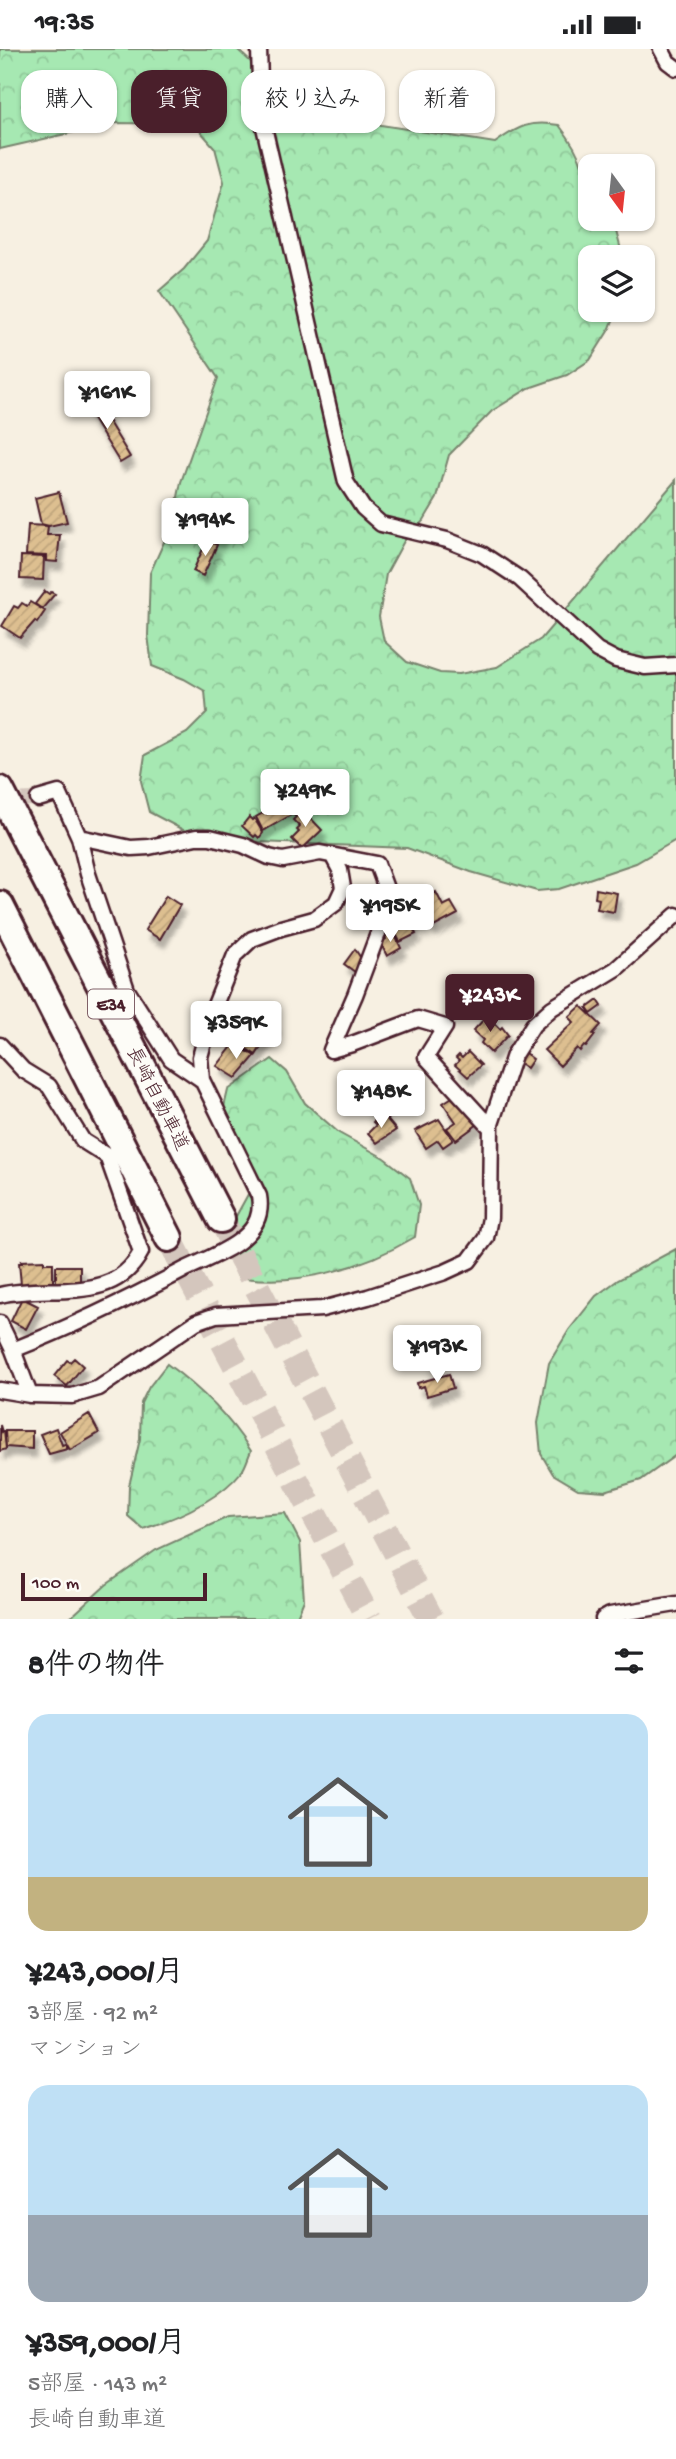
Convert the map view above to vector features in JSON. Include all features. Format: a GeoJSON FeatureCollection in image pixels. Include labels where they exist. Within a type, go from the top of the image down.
{"type":"FeatureCollection","features":[{"type":"Feature","properties":{"kind":"highway","name":"長崎自動車道"},"geometry":{"type":"LineString","coordinates":[[0,790],[221,1219]]}},
{"type":"Feature","properties":{"kind":"highway","name":"E34"},"geometry":{"type":"LineString","coordinates":[[0,905],[169,1238]]}},
{"type":"Feature","properties":{"kind":"street"},"geometry":{"type":"LineString","coordinates":[[259,49],[261,114],[346,482],[363,508],[381,524],[447,540],[481,554],[520,579],[597,650],[616,660],[645,667],[676,665]]}},
{"type":"Feature","properties":{"kind":"street"},"geometry":{"type":"LineString","coordinates":[[661,49],[668,62],[676,68]]}},
{"type":"Feature","properties":{"kind":"street"},"geometry":{"type":"LineString","coordinates":[[38,799],[59,793],[79,837],[88,874],[127,990],[172,1059],[202,1080]]}},
{"type":"Feature","properties":{"kind":"street"},"geometry":{"type":"LineString","coordinates":[[79,837],[131,848],[210,837],[243,845],[269,857],[283,860],[320,853],[377,864],[389,904],[331,1050],[418,1019],[445,1027],[426,1057],[490,1127]]}},
{"type":"Feature","properties":{"kind":"street"},"geometry":{"type":"LineString","coordinates":[[13,1350],[116,1305],[192,1266],[242,1240],[254,1226],[261,1210],[259,1196],[202,1080],[200,1057],[213,1010],[235,955],[252,939],[281,927],[314,919],[336,903],[343,888],[340,870],[332,855]]}},
{"type":"Feature","properties":{"kind":"street"},"geometry":{"type":"LineString","coordinates":[[0,1390],[30,1395],[72,1396],[99,1388],[196,1322],[216,1315],[322,1309],[445,1272],[469,1261],[486,1238],[491,1218],[490,1127],[514,1055],[533,1025],[552,1008],[617,969],[676,915]]}},
{"type":"Feature","properties":{"kind":"street"},"geometry":{"type":"LineString","coordinates":[[0,1045],[23,1070],[49,1086],[83,1141],[107,1156],[141,1252],[135,1263],[115,1281],[102,1287],[16,1292],[0,1296]]}},
{"type":"Feature","properties":{"kind":"street"},"geometry":{"type":"LineString","coordinates":[[0,1323],[30,1395]]}},
{"type":"Feature","properties":{"kind":"street"},"geometry":{"type":"LineString","coordinates":[[603,1619],[610,1615],[676,1604]]}},
{"type":"Feature","properties":{"kind":"green space"},"geometry":{"type":"Polygon","coordinates":[[[0,49],[237,49],[259,70],[241,70],[241,133],[385,133],[385,126],[399,128],[399,133],[432,133],[495,143],[511,132],[532,124],[559,125],[578,156],[578,231],[616,231],[620,245],[578,245],[578,322],[612,322],[590,360],[567,375],[529,388],[492,411],[449,455],[437,498],[424,520],[404,541],[386,574],[379,617],[384,641],[407,662],[440,673],[459,674],[497,667],[541,639],[676,480],[676,840],[636,863],[559,889],[537,891],[471,872],[407,848],[259,842],[187,832],[149,812],[141,781],[145,755],[187,733],[207,713],[205,691],[152,666],[148,635],[150,573],[173,522],[181,482],[218,378],[159,291],[184,269],[207,241],[224,182],[215,148],[202,133],[227,133],[227,70],[131,70],[131,123],[117,123],[117,70],[21,70],[21,133],[70,133],[0,149],[0,49]]]}},
{"type":"Feature","properties":{"kind":"green space"},"geometry":{"type":"Polygon","coordinates":[[[272,1059],[287,1072],[305,1103],[339,1133],[384,1158],[410,1178],[419,1205],[415,1237],[374,1258],[330,1272],[284,1279],[238,1277],[230,1257],[230,1227],[252,1187],[228,1154],[221,1120],[228,1090],[272,1059]]]}},
{"type":"Feature","properties":{"kind":"green space"},"geometry":{"type":"Polygon","coordinates":[[[676,1249],[676,1455],[641,1480],[605,1491],[578,1489],[553,1474],[541,1454],[538,1423],[549,1363],[569,1330],[596,1296],[618,1280],[676,1249]]]}},
{"type":"Feature","properties":{"kind":"green space"},"geometry":{"type":"Polygon","coordinates":[[[167,1364],[213,1403],[251,1451],[245,1467],[222,1491],[183,1513],[143,1529],[128,1516],[129,1486],[140,1439],[141,1403],[149,1387],[167,1364]]]}},
{"type":"Feature","properties":{"kind":"green space"},"geometry":{"type":"Polygon","coordinates":[[[285,1513],[300,1542],[304,1600],[296,1619],[69,1619],[106,1585],[156,1550],[228,1517],[285,1513]]]}},
{"type":"Feature","properties":{"kind":"building"},"geometry":{"type":"Polygon","coordinates":[[[95,399],[130,457],[120,463],[85,406],[95,399]]]}},
{"type":"Feature","properties":{"kind":"building"},"geometry":{"type":"Polygon","coordinates":[[[59,492],[67,522],[49,526],[41,524],[35,498],[59,492]]]}},
{"type":"Feature","properties":{"kind":"building"},"geometry":{"type":"Polygon","coordinates":[[[224,507],[233,511],[219,541],[210,537],[224,507]]]}},
{"type":"Feature","properties":{"kind":"building"},"geometry":{"type":"Polygon","coordinates":[[[28,525],[48,526],[47,535],[60,535],[57,562],[46,561],[46,556],[26,555],[28,525]]]}},
{"type":"Feature","properties":{"kind":"building"},"geometry":{"type":"Polygon","coordinates":[[[207,540],[217,545],[203,576],[193,571],[207,540]]]}},
{"type":"Feature","properties":{"kind":"building"},"geometry":{"type":"Polygon","coordinates":[[[21,556],[44,557],[43,580],[20,579],[21,556]]]}},
{"type":"Feature","properties":{"kind":"building"},"geometry":{"type":"Polygon","coordinates":[[[45,591],[55,594],[42,609],[35,604],[45,591]]]}},
{"type":"Feature","properties":{"kind":"building"},"geometry":{"type":"Polygon","coordinates":[[[30,602],[45,611],[37,623],[35,621],[20,638],[2,626],[14,606],[18,608],[22,603],[27,606],[30,602]]]}},
{"type":"Feature","properties":{"kind":"building"},"geometry":{"type":"Polygon","coordinates":[[[290,798],[299,807],[291,815],[263,831],[256,817],[265,812],[267,814],[290,798]]]}},
{"type":"Feature","properties":{"kind":"building"},"geometry":{"type":"Polygon","coordinates":[[[300,807],[322,830],[302,849],[292,839],[300,827],[293,820],[296,817],[293,814],[300,807]]]}},
{"type":"Feature","properties":{"kind":"building"},"geometry":{"type":"Polygon","coordinates":[[[249,817],[252,820],[254,818],[263,833],[259,838],[242,826],[249,817]]]}},
{"type":"Feature","properties":{"kind":"building"},"geometry":{"type":"Polygon","coordinates":[[[596,889],[617,893],[614,912],[597,909],[599,899],[595,898],[596,889]]]}},
{"type":"Feature","properties":{"kind":"building"},"geometry":{"type":"Polygon","coordinates":[[[436,892],[443,906],[451,902],[458,914],[432,928],[417,903],[436,892]]]}},
{"type":"Feature","properties":{"kind":"building"},"geometry":{"type":"Polygon","coordinates":[[[166,896],[180,905],[160,939],[145,930],[166,896]]]}},
{"type":"Feature","properties":{"kind":"building"},"geometry":{"type":"Polygon","coordinates":[[[410,914],[415,922],[411,924],[416,934],[400,942],[391,924],[410,914]]]}},
{"type":"Feature","properties":{"kind":"building"},"geometry":{"type":"Polygon","coordinates":[[[393,931],[401,948],[387,956],[380,942],[386,939],[384,935],[393,931]]]}},
{"type":"Feature","properties":{"kind":"building"},"geometry":{"type":"Polygon","coordinates":[[[355,949],[362,960],[355,972],[344,964],[355,949]]]}},
{"type":"Feature","properties":{"kind":"building"},"geometry":{"type":"Polygon","coordinates":[[[598,1000],[602,1006],[591,1014],[587,1008],[598,1000]]]}},
{"type":"Feature","properties":{"kind":"building"},"geometry":{"type":"Polygon","coordinates":[[[581,1006],[601,1025],[586,1047],[580,1051],[577,1048],[560,1066],[544,1050],[574,1022],[569,1017],[581,1006]]]}},
{"type":"Feature","properties":{"kind":"building"},"geometry":{"type":"Polygon","coordinates":[[[254,1011],[275,1025],[256,1055],[242,1046],[252,1031],[240,1027],[254,1011]]]}},
{"type":"Feature","properties":{"kind":"building"},"geometry":{"type":"Polygon","coordinates":[[[487,1016],[508,1035],[491,1053],[473,1031],[487,1016]]]}},
{"type":"Feature","properties":{"kind":"building"},"geometry":{"type":"Polygon","coordinates":[[[234,1044],[255,1056],[236,1078],[217,1066],[234,1044]]]}},
{"type":"Feature","properties":{"kind":"building"},"geometry":{"type":"Polygon","coordinates":[[[468,1052],[481,1065],[468,1077],[455,1065],[459,1061],[456,1058],[459,1055],[462,1058],[468,1052]]]}},
{"type":"Feature","properties":{"kind":"building"},"geometry":{"type":"Polygon","coordinates":[[[525,1053],[533,1059],[527,1068],[518,1062],[525,1053]]]}},
{"type":"Feature","properties":{"kind":"building"},"geometry":{"type":"Polygon","coordinates":[[[457,1094],[478,1124],[456,1140],[447,1128],[456,1122],[443,1103],[457,1094]]]}},
{"type":"Feature","properties":{"kind":"building"},"geometry":{"type":"Polygon","coordinates":[[[385,1117],[396,1130],[377,1143],[368,1133],[376,1125],[373,1122],[385,1117]]]}},
{"type":"Feature","properties":{"kind":"building"},"geometry":{"type":"Polygon","coordinates":[[[439,1119],[453,1140],[443,1147],[438,1140],[426,1148],[415,1131],[439,1119]]]}},
{"type":"Feature","properties":{"kind":"building"},"geometry":{"type":"Polygon","coordinates":[[[44,1260],[44,1263],[53,1263],[53,1283],[35,1283],[35,1286],[21,1284],[19,1263],[44,1260]]]}},
{"type":"Feature","properties":{"kind":"building"},"geometry":{"type":"Polygon","coordinates":[[[56,1266],[80,1266],[80,1283],[56,1283],[56,1266]]]}},
{"type":"Feature","properties":{"kind":"building"},"geometry":{"type":"Polygon","coordinates":[[[22,1298],[38,1306],[26,1329],[11,1321],[22,1298]]]}},
{"type":"Feature","properties":{"kind":"building"},"geometry":{"type":"Polygon","coordinates":[[[74,1358],[83,1366],[67,1386],[54,1376],[67,1360],[70,1362],[74,1358]]]}},
{"type":"Feature","properties":{"kind":"building"},"geometry":{"type":"Polygon","coordinates":[[[449,1374],[453,1388],[427,1396],[424,1386],[418,1388],[417,1383],[449,1374]]]}},
{"type":"Feature","properties":{"kind":"building"},"geometry":{"type":"Polygon","coordinates":[[[89,1414],[99,1433],[70,1450],[60,1432],[89,1414]]]}},
{"type":"Feature","properties":{"kind":"building"},"geometry":{"type":"Polygon","coordinates":[[[0,1425],[2,1432],[4,1431],[6,1449],[0,1451],[0,1425]]]}},
{"type":"Feature","properties":{"kind":"building"},"geometry":{"type":"Polygon","coordinates":[[[56,1428],[62,1445],[65,1444],[67,1449],[49,1454],[40,1434],[56,1428]]]}},
{"type":"Feature","properties":{"kind":"building"},"geometry":{"type":"Polygon","coordinates":[[[5,1431],[32,1431],[32,1449],[6,1447],[5,1431]]]}},
{"type":"Feature","properties":{"kind":"tunnel"},"geometry":{"type":"LineString","coordinates":[[1,800],[38,799]]}},
{"type":"Feature","properties":{"kind":"tunnel"},"geometry":{"type":"LineString","coordinates":[[221,1219],[431,1619]]}},
{"type":"Feature","properties":{"kind":"tunnel"},"geometry":{"type":"LineString","coordinates":[[169,1238],[369,1619]]}}]}
